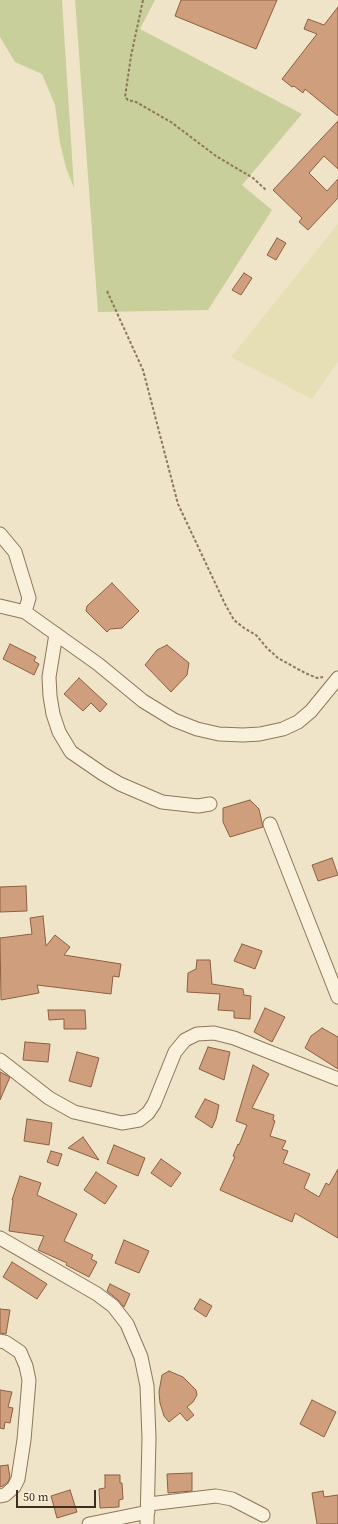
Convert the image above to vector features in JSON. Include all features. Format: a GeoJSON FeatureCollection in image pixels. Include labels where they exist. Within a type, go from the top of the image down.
{"type":"FeatureCollection","features":[{"type":"Feature","properties":{"kind":"street"},"geometry":{"type":"LineString","coordinates":[[0,534],[15,552],[29,598],[25,612]]}},
{"type":"Feature","properties":{"kind":"street"},"geometry":{"type":"LineString","coordinates":[[0,606],[25,612],[98,664],[143,701],[174,720],[197,729],[219,734],[260,734],[283,729],[298,722],[311,711],[333,677]]}},
{"type":"Feature","properties":{"kind":"street"},"geometry":{"type":"LineString","coordinates":[[56,634],[49,677],[50,696],[53,714],[59,732],[72,752],[103,774],[127,787],[162,802],[174,805],[198,806],[210,804]]}},
{"type":"Feature","properties":{"kind":"street"},"geometry":{"type":"LineString","coordinates":[[270,824],[338,997]]}},
{"type":"Feature","properties":{"kind":"street"},"geometry":{"type":"LineString","coordinates":[[0,1060],[49,1098],[74,1112],[122,1122],[139,1120],[148,1113],[154,1104],[175,1052],[185,1040],[197,1034],[214,1033],[234,1038],[338,1079]]}},
{"type":"Feature","properties":{"kind":"street"},"geometry":{"type":"LineString","coordinates":[[0,1238],[97,1294],[113,1306],[127,1324],[141,1357],[147,1386],[148,1514]]}},
{"type":"Feature","properties":{"kind":"street"},"geometry":{"type":"LineString","coordinates":[[0,1341],[5,1342],[20,1352],[26,1366],[29,1380],[24,1440],[18,1479],[14,1487],[5,1495],[0,1496]]}},
{"type":"Feature","properties":{"kind":"street"},"geometry":{"type":"LineString","coordinates":[[89,1524],[148,1514],[216,1496],[232,1499],[263,1514]]}},
{"type":"Feature","properties":{"kind":"path"},"geometry":{"type":"LineString","coordinates":[[143,0],[131,56],[125,97],[128,100],[136,102],[171,122],[216,156],[254,178],[266,190]]}},
{"type":"Feature","properties":{"kind":"path"},"geometry":{"type":"LineString","coordinates":[[107,292],[143,370],[178,504],[234,620],[256,635],[278,658],[293,667],[317,678],[333,677]]}},
{"type":"Feature","properties":{"kind":"shaded area"},"geometry":{"type":"Polygon","coordinates":[[[338,224],[338,362],[312,399],[231,357],[338,224]]]}},
{"type":"Feature","properties":{"kind":"green space"},"geometry":{"type":"Polygon","coordinates":[[[0,0],[62,0],[74,188],[66,168],[60,143],[55,105],[42,74],[15,62],[0,37],[0,0]]]}},
{"type":"Feature","properties":{"kind":"green space"},"geometry":{"type":"Polygon","coordinates":[[[75,0],[155,0],[140,29],[302,114],[242,185],[272,210],[208,310],[98,312],[75,0]]]}},
{"type":"Feature","properties":{"kind":"building"},"geometry":{"type":"Polygon","coordinates":[[[181,0],[277,0],[256,49],[175,16],[181,0]]]}},
{"type":"Feature","properties":{"kind":"building"},"geometry":{"type":"Polygon","coordinates":[[[338,7],[338,116],[305,89],[303,93],[282,79],[317,34],[304,29],[308,19],[324,25],[338,7]]]}},
{"type":"Feature","properties":{"kind":"building"},"geometry":{"type":"Polygon","coordinates":[[[338,121],[338,169],[324,156],[309,173],[327,191],[338,179],[338,198],[308,230],[299,222],[302,218],[273,190],[338,121]]]}},
{"type":"Feature","properties":{"kind":"building"},"geometry":{"type":"Polygon","coordinates":[[[277,238],[286,243],[276,260],[267,255],[277,238]]]}},
{"type":"Feature","properties":{"kind":"building"},"geometry":{"type":"Polygon","coordinates":[[[244,273],[252,278],[241,295],[232,290],[244,273]]]}},
{"type":"Feature","properties":{"kind":"building"},"geometry":{"type":"Polygon","coordinates":[[[112,583],[139,611],[122,628],[110,629],[107,632],[86,611],[87,606],[112,583]]]}},
{"type":"Feature","properties":{"kind":"building"},"geometry":{"type":"Polygon","coordinates":[[[10,644],[36,657],[34,661],[39,664],[34,675],[3,659],[10,644]]]}},
{"type":"Feature","properties":{"kind":"building"},"geometry":{"type":"Polygon","coordinates":[[[167,645],[189,663],[187,675],[171,692],[145,665],[157,650],[167,645]]]}},
{"type":"Feature","properties":{"kind":"building"},"geometry":{"type":"Polygon","coordinates":[[[79,678],[107,704],[100,712],[91,703],[83,711],[64,694],[79,678]]]}},
{"type":"Feature","properties":{"kind":"building"},"geometry":{"type":"Polygon","coordinates":[[[250,800],[259,809],[263,827],[230,837],[223,822],[223,808],[250,800]]]}},
{"type":"Feature","properties":{"kind":"building"},"geometry":{"type":"Polygon","coordinates":[[[332,858],[338,875],[318,881],[312,865],[332,858]]]}},
{"type":"Feature","properties":{"kind":"building"},"geometry":{"type":"Polygon","coordinates":[[[26,886],[27,911],[0,912],[0,887],[26,886]]]}},
{"type":"Feature","properties":{"kind":"building"},"geometry":{"type":"Polygon","coordinates":[[[43,916],[46,946],[55,935],[70,947],[64,955],[121,964],[119,977],[113,976],[111,994],[37,985],[39,993],[1,1000],[0,938],[32,934],[30,918],[43,916]]]}},
{"type":"Feature","properties":{"kind":"building"},"geometry":{"type":"Polygon","coordinates":[[[242,944],[262,951],[255,969],[234,961],[242,944]]]}},
{"type":"Feature","properties":{"kind":"building"},"geometry":{"type":"Polygon","coordinates":[[[197,960],[210,960],[212,984],[243,989],[244,995],[251,996],[250,1019],[234,1018],[234,1011],[218,1010],[220,994],[187,992],[188,973],[196,969],[197,960]]]}},
{"type":"Feature","properties":{"kind":"building"},"geometry":{"type":"Polygon","coordinates":[[[265,1008],[285,1017],[272,1042],[254,1032],[265,1008]]]}},
{"type":"Feature","properties":{"kind":"building"},"geometry":{"type":"Polygon","coordinates":[[[48,1010],[85,1010],[86,1029],[64,1029],[64,1019],[49,1020],[48,1010]]]}},
{"type":"Feature","properties":{"kind":"building"},"geometry":{"type":"Polygon","coordinates":[[[322,1028],[338,1037],[338,1069],[305,1048],[311,1036],[322,1028]]]}},
{"type":"Feature","properties":{"kind":"building"},"geometry":{"type":"Polygon","coordinates":[[[25,1042],[50,1044],[48,1062],[23,1060],[25,1042]]]}},
{"type":"Feature","properties":{"kind":"building"},"geometry":{"type":"Polygon","coordinates":[[[208,1047],[230,1052],[224,1080],[199,1069],[208,1047]]]}},
{"type":"Feature","properties":{"kind":"building"},"geometry":{"type":"Polygon","coordinates":[[[77,1052],[99,1058],[91,1087],[69,1081],[77,1052]]]}},
{"type":"Feature","properties":{"kind":"building"},"geometry":{"type":"Polygon","coordinates":[[[253,1065],[269,1074],[252,1108],[274,1115],[273,1120],[275,1121],[270,1136],[286,1141],[282,1149],[288,1151],[283,1163],[310,1174],[304,1188],[319,1197],[326,1183],[329,1185],[338,1169],[338,1238],[295,1213],[292,1222],[220,1190],[247,1125],[236,1121],[253,1065]]]}},
{"type":"Feature","properties":{"kind":"building"},"geometry":{"type":"Polygon","coordinates":[[[0,1072],[10,1077],[0,1100],[0,1072]]]}},
{"type":"Feature","properties":{"kind":"building"},"geometry":{"type":"Polygon","coordinates":[[[205,1099],[219,1105],[216,1119],[212,1128],[195,1117],[205,1099]]]}},
{"type":"Feature","properties":{"kind":"building"},"geometry":{"type":"Polygon","coordinates":[[[27,1119],[52,1123],[49,1145],[24,1141],[27,1119]]]}},
{"type":"Feature","properties":{"kind":"building"},"geometry":{"type":"Polygon","coordinates":[[[83,1137],[99,1160],[68,1148],[83,1137]]]}},
{"type":"Feature","properties":{"kind":"building"},"geometry":{"type":"Polygon","coordinates":[[[114,1145],[145,1158],[138,1176],[107,1163],[114,1145]]]}},
{"type":"Feature","properties":{"kind":"building"},"geometry":{"type":"Polygon","coordinates":[[[51,1151],[62,1154],[58,1166],[47,1162],[51,1151]]]}},
{"type":"Feature","properties":{"kind":"building"},"geometry":{"type":"Polygon","coordinates":[[[161,1159],[181,1173],[171,1187],[151,1173],[161,1159]]]}},
{"type":"Feature","properties":{"kind":"building"},"geometry":{"type":"Polygon","coordinates":[[[96,1172],[117,1186],[105,1204],[84,1190],[96,1172]]]}},
{"type":"Feature","properties":{"kind":"building"},"geometry":{"type":"Polygon","coordinates":[[[20,1176],[41,1183],[37,1195],[77,1214],[64,1241],[93,1255],[91,1259],[97,1262],[89,1277],[66,1265],[67,1263],[38,1250],[44,1236],[9,1231],[12,1200],[20,1176]]]}},
{"type":"Feature","properties":{"kind":"building"},"geometry":{"type":"Polygon","coordinates":[[[124,1240],[149,1251],[139,1273],[115,1263],[124,1240]]]}},
{"type":"Feature","properties":{"kind":"building"},"geometry":{"type":"Polygon","coordinates":[[[12,1262],[47,1284],[37,1299],[3,1277],[12,1262]]]}},
{"type":"Feature","properties":{"kind":"building"},"geometry":{"type":"Polygon","coordinates":[[[110,1284],[130,1294],[124,1307],[107,1291],[110,1284]]]}},
{"type":"Feature","properties":{"kind":"building"},"geometry":{"type":"Polygon","coordinates":[[[200,1299],[212,1306],[206,1317],[194,1309],[200,1299]]]}},
{"type":"Feature","properties":{"kind":"building"},"geometry":{"type":"Polygon","coordinates":[[[0,1309],[10,1310],[6,1334],[0,1333],[0,1309]]]}},
{"type":"Feature","properties":{"kind":"building"},"geometry":{"type":"Polygon","coordinates":[[[169,1371],[183,1377],[196,1390],[197,1395],[193,1402],[187,1407],[194,1415],[187,1421],[180,1413],[169,1422],[164,1416],[160,1403],[159,1392],[162,1375],[169,1371]]]}},
{"type":"Feature","properties":{"kind":"building"},"geometry":{"type":"Polygon","coordinates":[[[0,1390],[12,1392],[8,1407],[13,1408],[10,1423],[5,1422],[4,1429],[0,1428],[0,1390]]]}},
{"type":"Feature","properties":{"kind":"building"},"geometry":{"type":"Polygon","coordinates":[[[312,1400],[336,1412],[324,1437],[300,1424],[312,1400]]]}},
{"type":"Feature","properties":{"kind":"building"},"geometry":{"type":"Polygon","coordinates":[[[8,1465],[10,1477],[8,1482],[0,1487],[0,1466],[8,1465]]]}},
{"type":"Feature","properties":{"kind":"building"},"geometry":{"type":"Polygon","coordinates":[[[192,1473],[192,1491],[168,1493],[167,1474],[192,1473]]]}},
{"type":"Feature","properties":{"kind":"building"},"geometry":{"type":"Polygon","coordinates":[[[105,1475],[120,1475],[123,1499],[119,1500],[119,1507],[100,1508],[99,1489],[105,1488],[105,1475]]]}},
{"type":"Feature","properties":{"kind":"building"},"geometry":{"type":"Polygon","coordinates":[[[70,1490],[77,1512],[57,1518],[51,1496],[70,1490]]]}},
{"type":"Feature","properties":{"kind":"building"},"geometry":{"type":"Polygon","coordinates":[[[323,1491],[324,1497],[338,1495],[338,1524],[317,1524],[312,1493],[323,1491]]]}}]}
